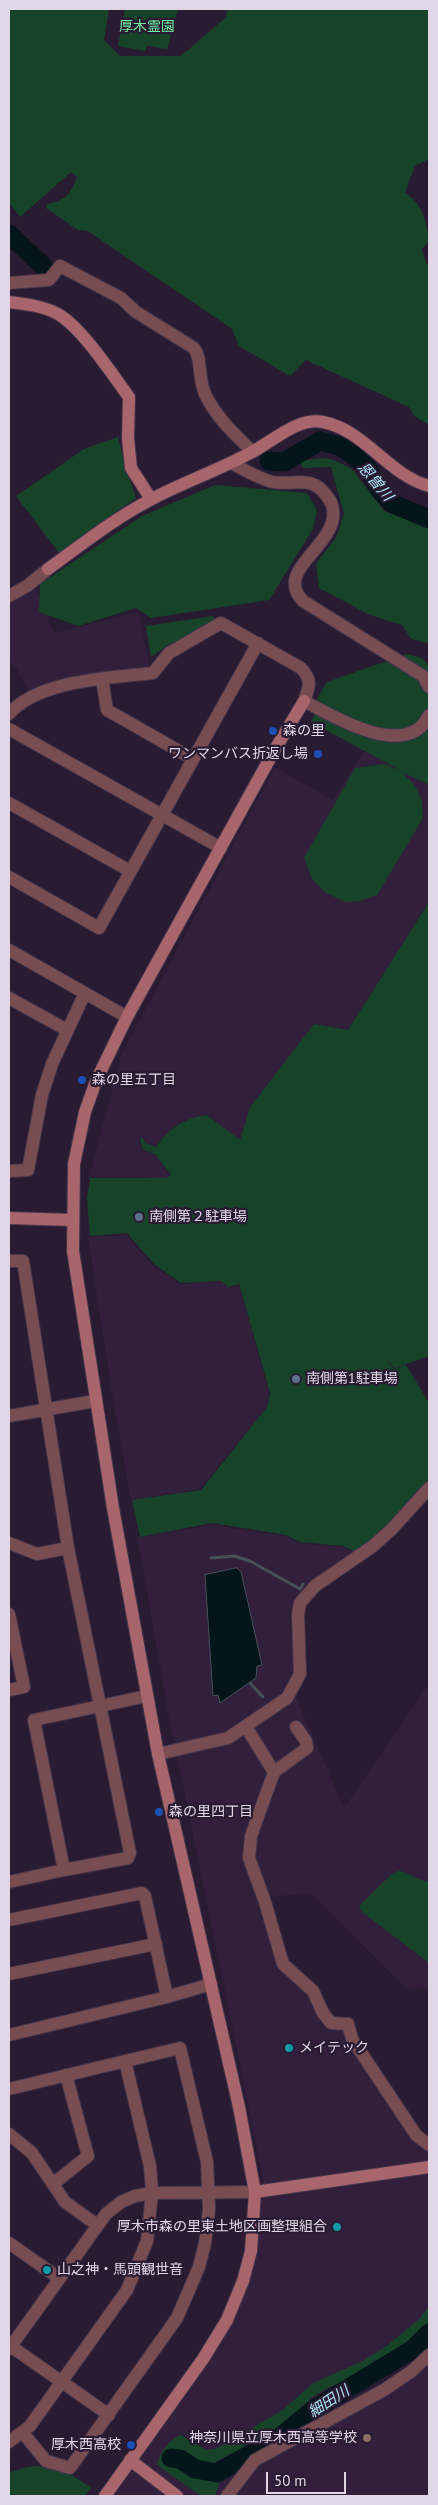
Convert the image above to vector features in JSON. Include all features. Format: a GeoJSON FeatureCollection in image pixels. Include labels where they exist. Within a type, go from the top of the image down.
{"type":"FeatureCollection","features":[{"type":"Feature","properties":{"kind":"street"},"geometry":{"type":"LineString","coordinates":[[9,283],[49,280],[60,266],[121,298],[136,312],[194,348],[200,355],[199,374],[206,395],[225,424],[253,452]]}},
{"type":"Feature","properties":{"kind":"street"},"geometry":{"type":"LineString","coordinates":[[9,302],[36,306],[58,314],[72,324],[130,397],[128,439],[131,468],[151,499]]}},
{"type":"Feature","properties":{"kind":"street"},"geometry":{"type":"LineString","coordinates":[[9,596],[27,586],[119,518],[151,499],[253,452],[302,423],[321,421],[342,427],[405,476],[429,486]]}},
{"type":"Feature","properties":{"kind":"street"},"geometry":{"type":"LineString","coordinates":[[231,463],[273,482],[300,480],[320,487],[332,504],[333,525],[323,541],[296,573],[294,587],[297,595],[423,676],[429,687]]}},
{"type":"Feature","properties":{"kind":"street"},"geometry":{"type":"LineString","coordinates":[[9,714],[25,699],[45,690],[102,679],[153,673],[169,653],[218,623],[301,668],[309,677],[310,686],[304,701],[127,1017],[97,1077],[85,1112],[74,1164],[73,1251],[95,1401],[158,1754],[212,1984],[255,2192],[251,2251],[243,2280],[227,2320],[203,2359],[105,2496]]}},
{"type":"Feature","properties":{"kind":"street"},"geometry":{"type":"LineString","coordinates":[[9,877],[99,928],[258,644]]}},
{"type":"Feature","properties":{"kind":"street"},"geometry":{"type":"LineString","coordinates":[[102,679],[107,710],[193,759]]}},
{"type":"Feature","properties":{"kind":"street"},"geometry":{"type":"LineString","coordinates":[[304,701],[354,728],[386,735],[402,735],[413,731],[427,721],[429,715]]}},
{"type":"Feature","properties":{"kind":"street"},"geometry":{"type":"LineString","coordinates":[[9,729],[221,848]]}},
{"type":"Feature","properties":{"kind":"street"},"geometry":{"type":"LineString","coordinates":[[9,803],[130,871]]}},
{"type":"Feature","properties":{"kind":"street"},"geometry":{"type":"LineString","coordinates":[[9,950],[127,1017]]}},
{"type":"Feature","properties":{"kind":"street"},"geometry":{"type":"LineString","coordinates":[[9,1171],[28,1170],[42,1095],[52,1064],[85,993]]}},
{"type":"Feature","properties":{"kind":"street"},"geometry":{"type":"LineString","coordinates":[[9,998],[67,1030]]}},
{"type":"Feature","properties":{"kind":"street"},"geometry":{"type":"LineString","coordinates":[[9,1218],[72,1220]]}},
{"type":"Feature","properties":{"kind":"street"},"geometry":{"type":"LineString","coordinates":[[9,1262],[23,1261],[68,1548],[130,1853],[128,1858],[9,1882]]}},
{"type":"Feature","properties":{"kind":"street"},"geometry":{"type":"LineString","coordinates":[[9,1416],[95,1401]]}},
{"type":"Feature","properties":{"kind":"street"},"geometry":{"type":"LineString","coordinates":[[158,1754],[220,1741],[246,1727],[287,1698],[300,1674],[298,1614],[300,1603],[315,1586],[386,1535],[429,1488]]}},
{"type":"Feature","properties":{"kind":"street"},"geometry":{"type":"LineString","coordinates":[[9,1544],[37,1554],[68,1548]]}},
{"type":"Feature","properties":{"kind":"street"},"geometry":{"type":"LineString","coordinates":[[9,1614],[24,1687],[9,1690]]}},
{"type":"Feature","properties":{"kind":"street"},"geometry":{"type":"LineString","coordinates":[[64,1870],[34,1720],[147,1696]]}},
{"type":"Feature","properties":{"kind":"street"},"geometry":{"type":"LineString","coordinates":[[296,1726],[306,1741],[307,1748],[274,1772],[251,1836],[249,1858],[265,1902],[283,1964],[313,1992],[322,2013],[331,2023],[348,2024],[352,2039],[416,2135],[429,2144]]}},
{"type":"Feature","properties":{"kind":"street"},"geometry":{"type":"LineString","coordinates":[[246,1727],[274,1772]]}},
{"type":"Feature","properties":{"kind":"street"},"geometry":{"type":"LineString","coordinates":[[9,1920],[142,1893],[145,1896],[167,1997]]}},
{"type":"Feature","properties":{"kind":"street"},"geometry":{"type":"LineString","coordinates":[[9,1974],[156,1944]]}},
{"type":"Feature","properties":{"kind":"street"},"geometry":{"type":"LineString","coordinates":[[9,2035],[167,1997],[212,1984]]}},
{"type":"Feature","properties":{"kind":"street"},"geometry":{"type":"LineString","coordinates":[[9,2089],[180,2048],[202,2133],[210,2191],[205,2243],[189,2295],[178,2318],[70,2468],[46,2461],[23,2433]]}},
{"type":"Feature","properties":{"kind":"street"},"geometry":{"type":"LineString","coordinates":[[9,2442],[23,2433],[62,2382],[127,2290],[138,2268],[147,2242],[152,2193],[150,2166],[124,2061]]}},
{"type":"Feature","properties":{"kind":"street"},"geometry":{"type":"LineString","coordinates":[[53,2184],[88,2156],[66,2075]]}},
{"type":"Feature","properties":{"kind":"street"},"geometry":{"type":"LineString","coordinates":[[9,2134],[32,2153],[64,2202],[97,2225]]}},
{"type":"Feature","properties":{"kind":"street"},"geometry":{"type":"LineString","coordinates":[[109,2415],[10,2347],[97,2225],[121,2202],[135,2196],[152,2193],[255,2192],[429,2167]]}},
{"type":"Feature","properties":{"kind":"street"},"geometry":{"type":"LineString","coordinates":[[9,2243],[59,2278]]}},
{"type":"Feature","properties":{"kind":"street"},"geometry":{"type":"LineString","coordinates":[[227,2496],[255,2460],[384,2390],[412,2371],[429,2355]]}},
{"type":"Feature","properties":{"kind":"street"},"geometry":{"type":"LineString","coordinates":[[130,2460],[177,2496]]}},
{"type":"Feature","properties":{"kind":"shaded area"},"geometry":{"type":"Polygon","coordinates":[[[35,587],[54,633],[139,612],[150,670],[30,693],[15,666],[9,662],[9,601],[35,587]]]}},
{"type":"Feature","properties":{"kind":"shaded area"},"geometry":{"type":"Polygon","coordinates":[[[364,751],[429,786],[429,901],[348,1030],[314,1024],[250,1107],[240,1141],[208,1115],[197,1116],[178,1123],[154,1146],[146,1143],[143,1138],[139,1139],[141,1149],[157,1156],[170,1176],[167,1178],[89,1177],[122,1053],[275,767],[333,800],[364,751]]]}},
{"type":"Feature","properties":{"kind":"shaded area"},"geometry":{"type":"Polygon","coordinates":[[[89,1177],[89,1237],[126,1235],[153,1266],[181,1284],[221,1281],[228,1287],[239,1285],[269,1393],[267,1407],[200,1489],[131,1500],[138,1537],[212,1525],[286,1536],[298,1543],[343,1547],[354,1554],[309,1583],[296,1598],[295,1662],[291,1686],[344,1808],[429,1684],[429,1991],[419,1987],[408,1990],[310,1893],[259,1898],[279,1964],[344,2027],[429,2147],[429,2327],[362,2374],[332,2387],[292,2416],[262,2446],[218,2496],[112,2496],[221,2345],[251,2274],[259,2215],[262,2173],[177,1756],[181,1748],[173,1740],[112,1394],[88,1238],[89,1177]]]}},
{"type":"Feature","properties":{"kind":"shaded area"},"geometry":{"type":"Polygon","coordinates":[[[237,1568],[241,1572],[262,1665],[257,1666],[256,1678],[220,1703],[218,1695],[213,1696],[205,1575],[237,1568]]]}},
{"type":"Feature","properties":{"kind":"shaded area","name":"神奈川県立厚木西高等学校"},"geometry":{"type":"Polygon","coordinates":[[[429,2362],[429,2496],[231,2496],[258,2462],[417,2375],[429,2362]]]}},
{"type":"Feature","properties":{"kind":"green space"},"geometry":{"type":"Polygon","coordinates":[[[9,9],[109,9],[104,40],[120,56],[181,56],[225,18],[228,9],[429,9],[429,159],[415,166],[405,192],[423,213],[429,241],[422,249],[429,267],[429,425],[414,416],[409,407],[306,360],[290,376],[239,346],[232,329],[88,231],[78,230],[46,208],[47,204],[59,201],[66,196],[72,188],[77,177],[71,172],[20,217],[9,202],[9,9]]]}},
{"type":"Feature","properties":{"kind":"green space","name":"厚木霊園"},"geometry":{"type":"Polygon","coordinates":[[[125,9],[178,9],[167,49],[147,46],[145,51],[118,46],[125,9]]]}},
{"type":"Feature","properties":{"kind":"green space"},"geometry":{"type":"Polygon","coordinates":[[[118,437],[136,498],[59,553],[16,496],[84,449],[118,437]]]}},
{"type":"Feature","properties":{"kind":"green space"},"geometry":{"type":"Polygon","coordinates":[[[323,458],[334,460],[352,469],[384,511],[429,526],[429,644],[411,639],[402,625],[370,615],[319,588],[316,563],[336,538],[344,514],[331,467],[303,468],[299,461],[323,458]]]}},
{"type":"Feature","properties":{"kind":"green space"},"geometry":{"type":"Polygon","coordinates":[[[215,485],[307,493],[317,510],[313,529],[269,600],[151,618],[136,608],[78,626],[39,612],[40,584],[142,516],[215,485]]]}},
{"type":"Feature","properties":{"kind":"green space"},"geometry":{"type":"Polygon","coordinates":[[[213,616],[216,622],[168,645],[151,657],[146,626],[213,616]]]}},
{"type":"Feature","properties":{"kind":"green space"},"geometry":{"type":"Polygon","coordinates":[[[407,654],[422,658],[429,665],[429,785],[402,772],[415,786],[422,801],[423,818],[377,895],[360,901],[345,902],[325,892],[312,879],[304,858],[355,768],[384,764],[400,770],[311,722],[320,705],[317,699],[327,682],[407,654]]]}},
{"type":"Feature","properties":{"kind":"green space"},"geometry":{"type":"Polygon","coordinates":[[[429,902],[429,1356],[395,1368],[385,1358],[394,1369],[406,1365],[429,1403],[429,1484],[390,1526],[355,1552],[343,1546],[299,1542],[286,1535],[212,1523],[140,1537],[132,1500],[201,1490],[267,1407],[270,1393],[239,1284],[228,1287],[221,1281],[181,1283],[154,1264],[127,1233],[90,1236],[87,1198],[90,1178],[167,1178],[171,1175],[156,1155],[142,1149],[140,1139],[143,1138],[145,1143],[156,1147],[172,1129],[184,1121],[198,1116],[207,1115],[240,1140],[250,1107],[314,1024],[348,1030],[429,902]]]}},
{"type":"Feature","properties":{"kind":"green space"},"geometry":{"type":"Polygon","coordinates":[[[398,1871],[421,1880],[429,1881],[429,1963],[361,1911],[359,1906],[393,1873],[398,1871]]]}},
{"type":"Feature","properties":{"kind":"green space"},"geometry":{"type":"Polygon","coordinates":[[[429,2307],[429,2325],[397,2351],[362,2374],[325,2389],[269,2435],[213,2463],[178,2461],[182,2472],[211,2476],[220,2481],[215,2496],[201,2496],[157,2465],[166,2447],[181,2435],[206,2450],[215,2449],[283,2410],[313,2383],[363,2361],[388,2345],[420,2318],[429,2307]]]}},
{"type":"Feature","properties":{"kind":"green space"},"geometry":{"type":"Polygon","coordinates":[[[39,2466],[72,2475],[91,2488],[85,2496],[9,2496],[9,2473],[27,2467],[39,2466]]]}},
{"type":"Feature","properties":{"kind":"waterway","name":"恩曽川"},"geometry":{"type":"LineString","coordinates":[[9,234],[43,266]]}},
{"type":"Feature","properties":{"kind":"waterway","name":"恩曽川"},"geometry":{"type":"LineString","coordinates":[[269,461],[284,462],[320,441],[339,446],[352,454],[368,469],[380,490],[393,504],[429,519]]}},
{"type":"Feature","properties":{"kind":"waterway"},"geometry":{"type":"LineString","coordinates":[[211,1558],[234,1556],[250,1561],[300,1589],[303,1584]]}},
{"type":"Feature","properties":{"kind":"waterway"},"geometry":{"type":"LineString","coordinates":[[250,1683],[263,1697]]}},
{"type":"Feature","properties":{"kind":"waterway","name":"細田川"},"geometry":{"type":"LineString","coordinates":[[171,2458],[180,2459],[195,2469],[217,2473],[280,2437],[314,2409],[413,2349],[429,2333]]}},
{"type":"Feature","properties":{"kind":"place","name":"森の里"},"geometry":{"type":"Point","coordinates":[273,731]}},
{"type":"Feature","properties":{"kind":"place","name":"ワンマンバス折返し場"},"geometry":{"type":"Point","coordinates":[318,754]}},
{"type":"Feature","properties":{"kind":"place","name":"森の里五丁目"},"geometry":{"type":"Point","coordinates":[82,1080]}},
{"type":"Feature","properties":{"kind":"place","name":"南側第２駐車場"},"geometry":{"type":"Point","coordinates":[139,1217]}},
{"type":"Feature","properties":{"kind":"place","name":"南側第1駐車場"},"geometry":{"type":"Point","coordinates":[296,1379]}},
{"type":"Feature","properties":{"kind":"place","name":"森の里四丁目"},"geometry":{"type":"Point","coordinates":[159,1812]}},
{"type":"Feature","properties":{"kind":"place","name":"メイテック"},"geometry":{"type":"Point","coordinates":[289,2048]}},
{"type":"Feature","properties":{"kind":"place","name":"厚木市森の里東土地区画整理組合"},"geometry":{"type":"Point","coordinates":[337,2227]}},
{"type":"Feature","properties":{"kind":"place","name":"山之神・馬頭観世音"},"geometry":{"type":"Point","coordinates":[47,2270]}},
{"type":"Feature","properties":{"kind":"place","name":"神奈川県立厚木西高等学校"},"geometry":{"type":"Point","coordinates":[367,2438]}},
{"type":"Feature","properties":{"kind":"place","name":"厚木西高校"},"geometry":{"type":"Point","coordinates":[131,2445]}}]}
